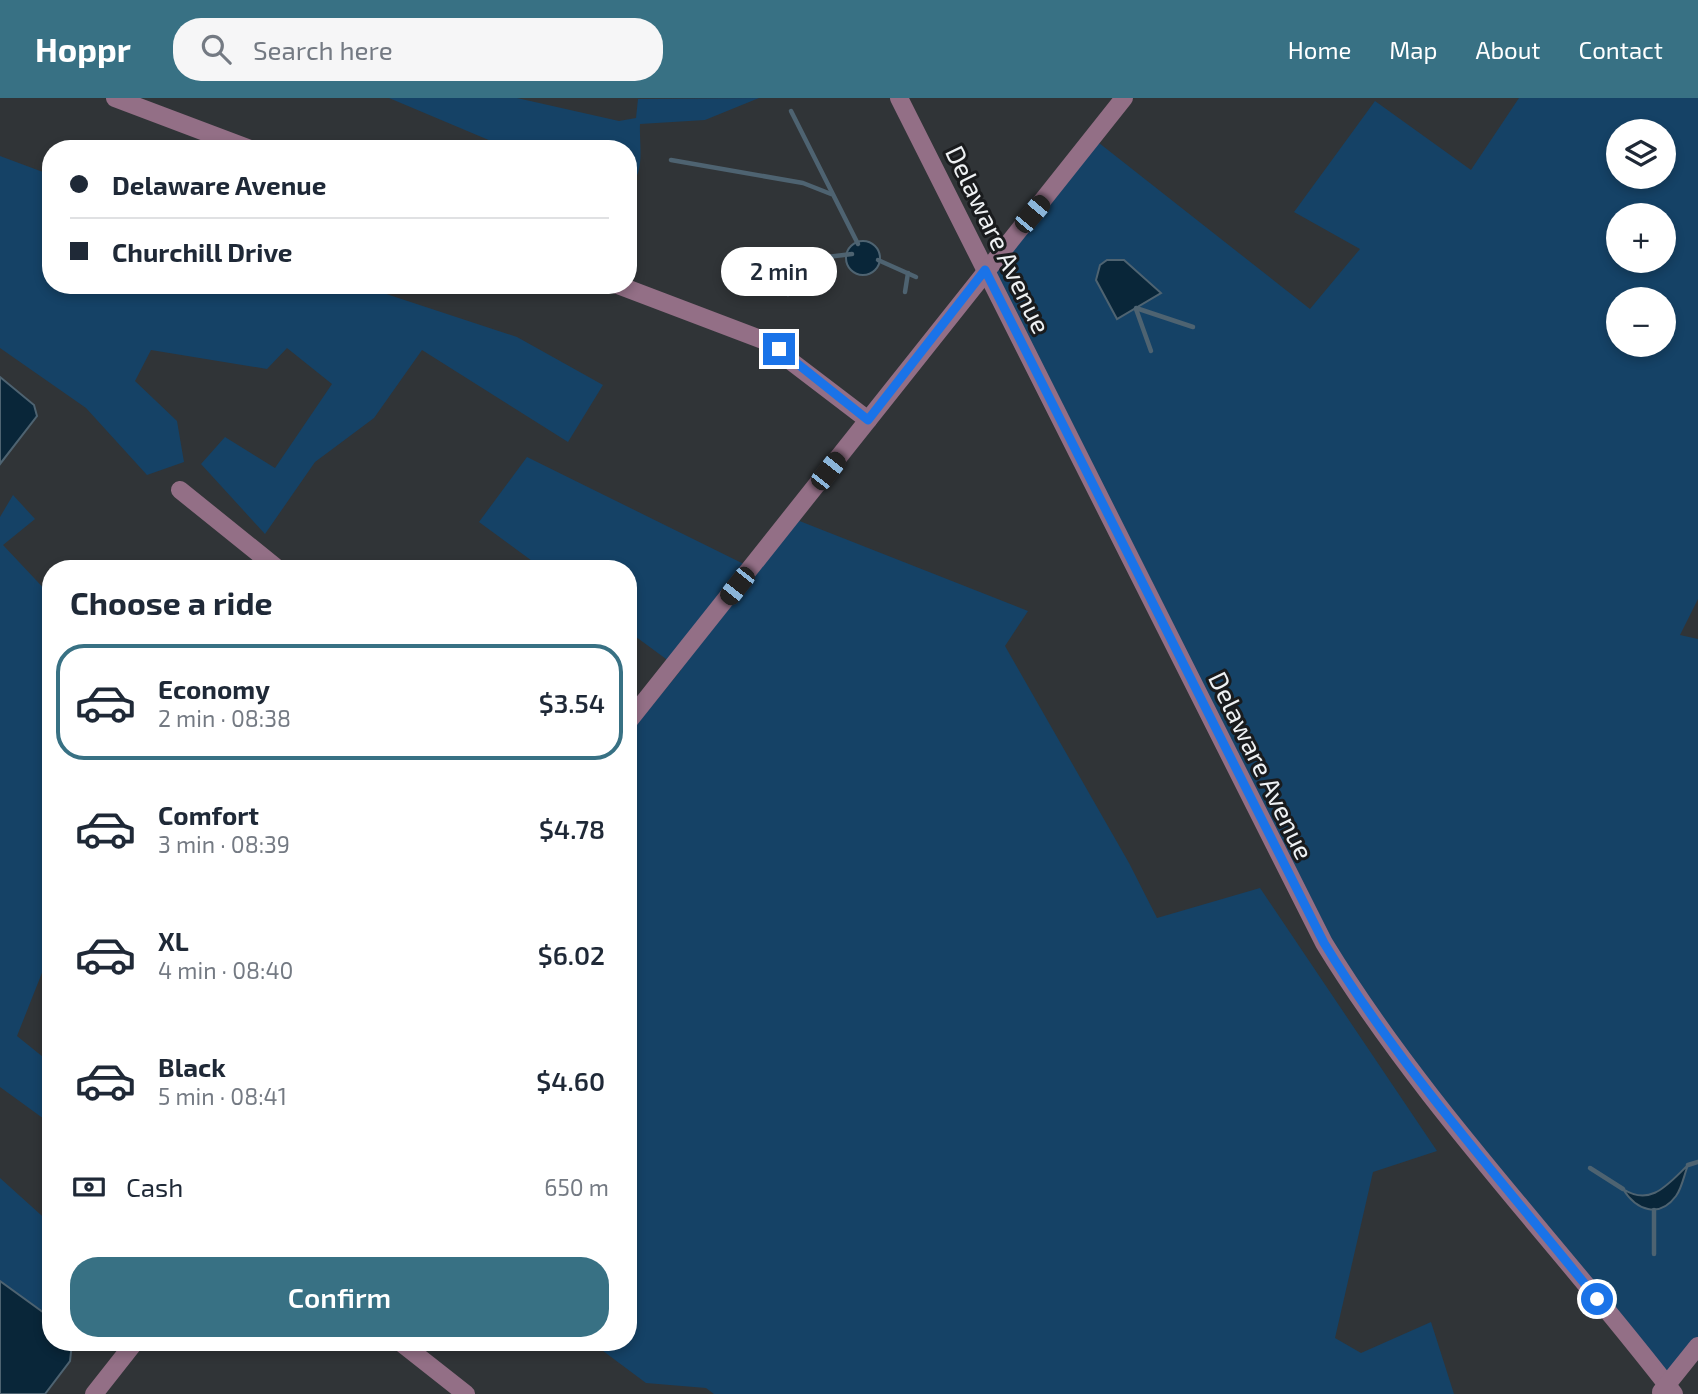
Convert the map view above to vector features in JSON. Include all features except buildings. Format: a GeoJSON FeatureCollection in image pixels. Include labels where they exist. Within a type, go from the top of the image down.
{"type":"FeatureCollection","features":[{"type":"Feature","properties":{"kind":"street","name":"Delaware Avenue"},"geometry":{"type":"LineString","coordinates":[[899,98],[1304,908],[1346,981],[1424,1085],[1667,1391]]}},
{"type":"Feature","properties":{"kind":"street"},"geometry":{"type":"LineString","coordinates":[[637,711],[1124,98]]}},
{"type":"Feature","properties":{"kind":"street"},"geometry":{"type":"LineString","coordinates":[[121,99],[227,140]]}},
{"type":"Feature","properties":{"kind":"street"},"geometry":{"type":"LineString","coordinates":[[637,292],[763,340],[868,420]]}},
{"type":"Feature","properties":{"kind":"street"},"geometry":{"type":"LineString","coordinates":[[180,490],[267,560]]}},
{"type":"Feature","properties":{"kind":"street"},"geometry":{"type":"LineString","coordinates":[[1667,1391],[1698,1346]]}},
{"type":"Feature","properties":{"kind":"street"},"geometry":{"type":"LineString","coordinates":[[94,1394],[128,1351]]}},
{"type":"Feature","properties":{"kind":"street"},"geometry":{"type":"LineString","coordinates":[[411,1351],[466,1394]]}},
{"type":"Feature","properties":{"kind":"shaded area"},"geometry":{"type":"Polygon","coordinates":[[[389,98],[517,98],[619,121],[636,118],[638,99],[759,98],[705,120],[640,124],[641,150],[637,175],[637,140],[489,140],[389,98]]]}},
{"type":"Feature","properties":{"kind":"shaded area"},"geometry":{"type":"Polygon","coordinates":[[[1519,98],[1698,98],[1698,599],[1680,635],[1698,639],[1698,1346],[1667,1385],[1362,1004],[985,270],[1094,139],[1310,309],[1360,249],[1294,212],[1375,101],[1471,170],[1519,98]]]}},
{"type":"Feature","properties":{"kind":"shaded area"},"geometry":{"type":"Polygon","coordinates":[[[0,156],[42,172],[42,294],[386,294],[517,337],[603,385],[568,442],[422,350],[374,418],[315,462],[265,534],[201,464],[225,437],[275,468],[332,384],[287,348],[267,369],[151,350],[135,381],[177,421],[184,462],[147,475],[86,408],[0,348],[0,156]]]}},
{"type":"Feature","properties":{"kind":"shaded area"},"geometry":{"type":"Polygon","coordinates":[[[863,241],[875,246],[880,258],[875,270],[863,275],[851,270],[846,258],[851,246],[863,241]]]}},
{"type":"Feature","properties":{"kind":"shaded area"},"geometry":{"type":"Polygon","coordinates":[[[1107,260],[1124,260],[1161,293],[1117,319],[1096,280],[1100,265],[1107,260]]]}},
{"type":"Feature","properties":{"kind":"shaded area"},"geometry":{"type":"Polygon","coordinates":[[[0,377],[34,405],[37,416],[0,464],[0,377]]]}},
{"type":"Feature","properties":{"kind":"shaded area"},"geometry":{"type":"Polygon","coordinates":[[[527,457],[758,571],[797,520],[1028,611],[1005,646],[1129,863],[1157,918],[1260,888],[1437,1151],[1373,1172],[1335,1338],[1361,1353],[1431,1322],[1454,1394],[714,1394],[706,1388],[646,1383],[603,1351],[637,1351],[637,724],[681,670],[637,638],[637,560],[531,560],[479,522],[527,457]]]}},
{"type":"Feature","properties":{"kind":"shaded area"},"geometry":{"type":"Polygon","coordinates":[[[13,495],[35,519],[3,545],[42,586],[42,973],[17,1036],[42,1056],[42,1117],[0,1087],[0,517],[13,495]]]}},
{"type":"Feature","properties":{"kind":"shaded area"},"geometry":{"type":"Polygon","coordinates":[[[1688,1165],[1678,1193],[1662,1208],[1641,1207],[1623,1189],[1642,1196],[1651,1194],[1666,1186],[1688,1165]]]}},
{"type":"Feature","properties":{"kind":"shaded area"},"geometry":{"type":"Polygon","coordinates":[[[0,1178],[42,1216],[42,1311],[0,1281],[0,1178]]]}},
{"type":"Feature","properties":{"kind":"shaded area"},"geometry":{"type":"Polygon","coordinates":[[[0,1281],[42,1311],[42,1351],[71,1351],[70,1361],[45,1394],[0,1394],[0,1281]]]}},
{"type":"Feature","properties":{"kind":"waterway"},"geometry":{"type":"LineString","coordinates":[[791,111],[858,244]]}},
{"type":"Feature","properties":{"kind":"waterway"},"geometry":{"type":"LineString","coordinates":[[671,160],[803,183],[831,194]]}},
{"type":"Feature","properties":{"kind":"waterway"},"geometry":{"type":"LineString","coordinates":[[788,294],[827,257],[852,254]]}},
{"type":"Feature","properties":{"kind":"waterway"},"geometry":{"type":"LineString","coordinates":[[878,260],[916,277]]}},
{"type":"Feature","properties":{"kind":"waterway"},"geometry":{"type":"LineString","coordinates":[[905,292],[908,273]]}},
{"type":"Feature","properties":{"kind":"waterway"},"geometry":{"type":"LineString","coordinates":[[1136,308],[1193,327]]}},
{"type":"Feature","properties":{"kind":"waterway"},"geometry":{"type":"LineString","coordinates":[[1136,309],[1151,351]]}},
{"type":"Feature","properties":{"kind":"waterway"},"geometry":{"type":"LineString","coordinates":[[1688,1165],[1698,1162]]}},
{"type":"Feature","properties":{"kind":"waterway"},"geometry":{"type":"LineString","coordinates":[[1590,1168],[1623,1189]]}},
{"type":"Feature","properties":{"kind":"waterway"},"geometry":{"type":"LineString","coordinates":[[1654,1210],[1654,1254]]}},
{"type":"Feature","properties":{"kind":"route"},"geometry":{"type":"LineString","coordinates":[[779,349],[868,420],[985,270],[1304,908],[1346,981],[1424,1085],[1597,1299]]}}]}
